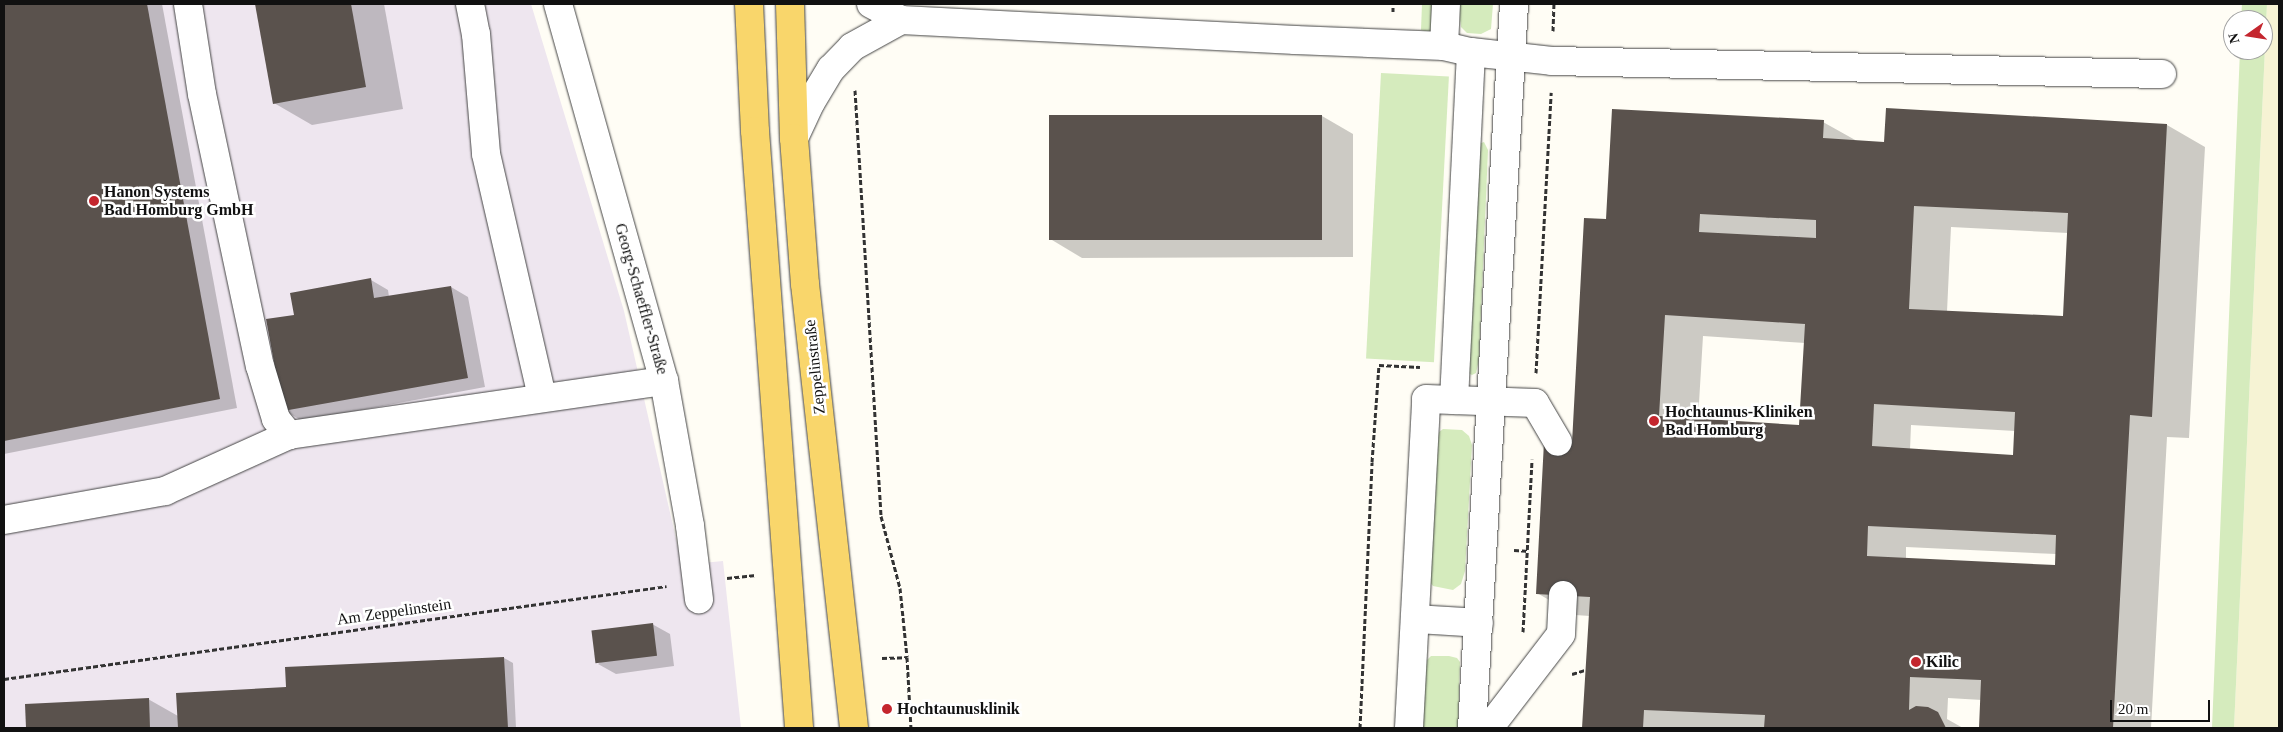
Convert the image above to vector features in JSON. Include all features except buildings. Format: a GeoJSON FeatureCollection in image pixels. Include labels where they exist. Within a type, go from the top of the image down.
{"type":"FeatureCollection","features":[{"type":"Feature","properties":{"kind":"main road"},"geometry":{"type":"LineString","coordinates":[[748,4],[755,131],[799,728]]}},
{"type":"Feature","properties":{"kind":"main road","name":"Zeppelinstraße"},"geometry":{"type":"LineString","coordinates":[[790,4],[794,138],[806,284],[854,728]]}},
{"type":"Feature","properties":{"kind":"street"},"geometry":{"type":"LineString","coordinates":[[188,4],[202,94],[260,366],[276,419],[288,435]]}},
{"type":"Feature","properties":{"kind":"street"},"geometry":{"type":"LineString","coordinates":[[470,4],[476,34],[486,154],[542,397]]}},
{"type":"Feature","properties":{"kind":"street","name":"Georg-Schaeffler-Straße"},"geometry":{"type":"LineString","coordinates":[[558,4],[664,381],[690,526],[698,591]]}},
{"type":"Feature","properties":{"kind":"street"},"geometry":{"type":"LineString","coordinates":[[872,4],[901,20],[1444,46],[1470,52],[1552,61],[2162,74]]}},
{"type":"Feature","properties":{"kind":"street"},"geometry":{"type":"LineString","coordinates":[[1444,46],[1446,4]]}},
{"type":"Feature","properties":{"kind":"street"},"geometry":{"type":"LineString","coordinates":[[1472,728],[1514,4]]}},
{"type":"Feature","properties":{"kind":"street"},"geometry":{"type":"LineString","coordinates":[[794,138],[810,102],[831,69],[852,47],[901,20]]}},
{"type":"Feature","properties":{"kind":"street"},"geometry":{"type":"LineString","coordinates":[[1454,400],[1470,52]]}},
{"type":"Feature","properties":{"kind":"street"},"geometry":{"type":"LineString","coordinates":[[4,520],[165,491],[288,435],[542,397],[664,381]]}},
{"type":"Feature","properties":{"kind":"street"},"geometry":{"type":"LineString","coordinates":[[1409,728],[1426,399],[1535,403],[1558,442]]}},
{"type":"Feature","properties":{"kind":"street"},"geometry":{"type":"LineString","coordinates":[[1489,728],[1561,634],[1563,596]]}},
{"type":"Feature","properties":{"kind":"street"},"geometry":{"type":"LineString","coordinates":[[1416,619],[1479,623]]}},
{"type":"Feature","properties":{"kind":"path"},"geometry":{"type":"LineString","coordinates":[[1392,44],[1393,4]]}},
{"type":"Feature","properties":{"kind":"path"},"geometry":{"type":"LineString","coordinates":[[1535,403],[1554,4]]}},
{"type":"Feature","properties":{"kind":"path"},"geometry":{"type":"LineString","coordinates":[[854,84],[881,516],[900,588],[907,657],[911,728]]}},
{"type":"Feature","properties":{"kind":"path"},"geometry":{"type":"LineString","coordinates":[[1360,728],[1379,365],[1423,368]]}},
{"type":"Feature","properties":{"kind":"path"},"geometry":{"type":"LineString","coordinates":[[1523,639],[1532,452]]}},
{"type":"Feature","properties":{"kind":"path","name":"Am Zeppelinstein"},"geometry":{"type":"LineString","coordinates":[[4,679],[698,591],[788,571]]}},
{"type":"Feature","properties":{"kind":"path"},"geometry":{"type":"LineString","coordinates":[[882,658],[907,657]]}},
{"type":"Feature","properties":{"kind":"shaded area"},"geometry":{"type":"Polygon","coordinates":[[[4,4],[531,4],[624,311],[682,565],[723,561],[741,728],[4,728],[4,4]]]}},
{"type":"Feature","properties":{"kind":"shaded area"},"geometry":{"type":"Polygon","coordinates":[[[2267,4],[2279,4],[2279,728],[2234,728],[2264,60],[2273,60],[2273,10],[2267,10],[2267,4]]]}},
{"type":"Feature","properties":{"kind":"green space"},"geometry":{"type":"Polygon","coordinates":[[[1422,4],[1440,4],[1433,33],[1421,30],[1422,4]]]}},
{"type":"Feature","properties":{"kind":"green space"},"geometry":{"type":"Polygon","coordinates":[[[1458,4],[1493,4],[1491,29],[1481,34],[1467,33],[1461,27],[1458,4]]]}},
{"type":"Feature","properties":{"kind":"green space"},"geometry":{"type":"Polygon","coordinates":[[[2242,4],[2267,4],[2267,10],[2242,10],[2242,4]]]}},
{"type":"Feature","properties":{"kind":"green space"},"geometry":{"type":"Polygon","coordinates":[[[2240,60],[2264,60],[2234,728],[2212,728],[2240,60]]]}},
{"type":"Feature","properties":{"kind":"green space"},"geometry":{"type":"Polygon","coordinates":[[[1381,73],[1449,77],[1434,362],[1366,359],[1381,73]]]}},
{"type":"Feature","properties":{"kind":"green space"},"geometry":{"type":"Polygon","coordinates":[[[1484,142],[1488,150],[1479,360],[1476,373],[1472,375],[1468,373],[1478,144],[1484,142]]]}},
{"type":"Feature","properties":{"kind":"green space"},"geometry":{"type":"Polygon","coordinates":[[[1443,429],[1462,430],[1469,436],[1472,445],[1465,571],[1461,584],[1453,590],[1433,586],[1428,580],[1435,435],[1443,429]]]}},
{"type":"Feature","properties":{"kind":"green space"},"geometry":{"type":"Polygon","coordinates":[[[1431,656],[1449,656],[1457,658],[1460,662],[1458,728],[1420,728],[1426,661],[1431,656]]]}},
{"type":"Feature","properties":{"kind":"place","name":"Hanon Systems Bad Homburg GmbH"},"geometry":{"type":"Point","coordinates":[94,201]}},
{"type":"Feature","properties":{"kind":"place","name":"Hochtaunus-Kliniken Bad Homburg"},"geometry":{"type":"Point","coordinates":[1654,421]}},
{"type":"Feature","properties":{"kind":"place","name":"Kilic"},"geometry":{"type":"Point","coordinates":[1916,662]}},
{"type":"Feature","properties":{"kind":"place","name":"Hochtaunusklinik"},"geometry":{"type":"Point","coordinates":[887,709]}}]}
